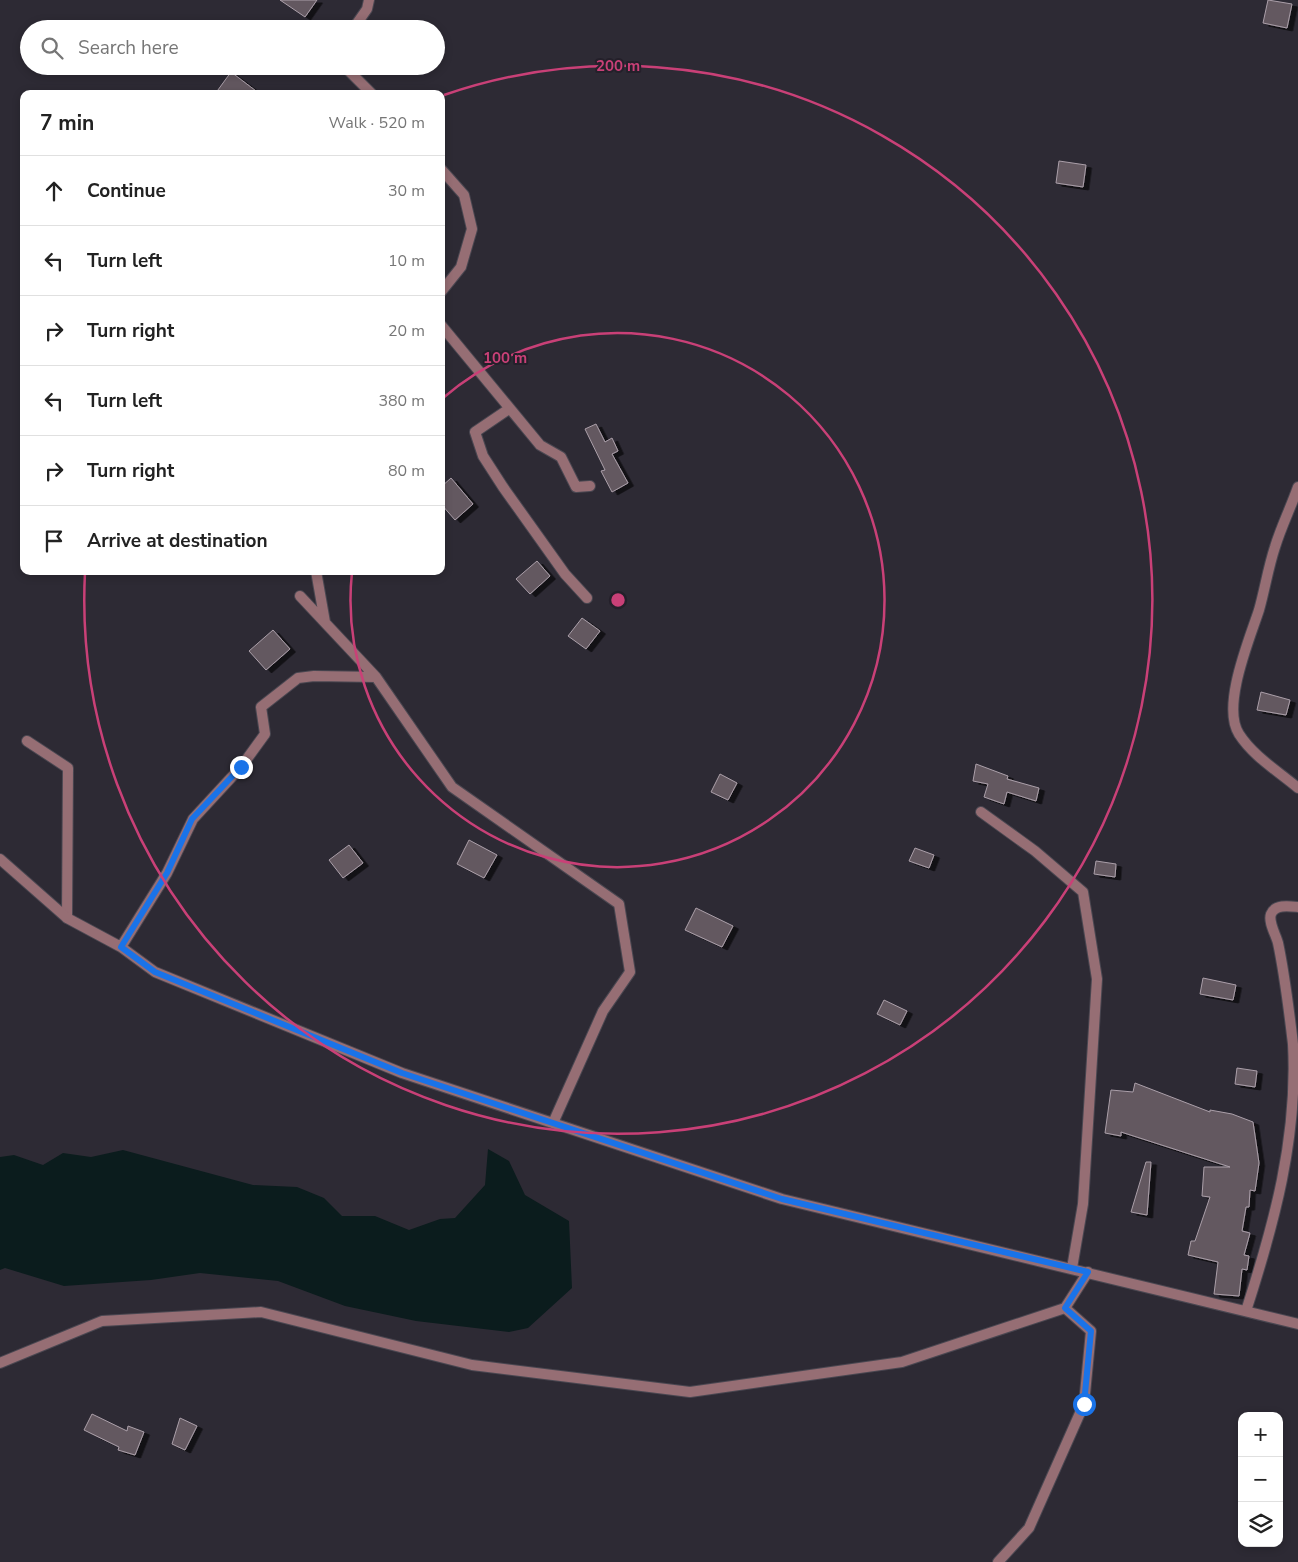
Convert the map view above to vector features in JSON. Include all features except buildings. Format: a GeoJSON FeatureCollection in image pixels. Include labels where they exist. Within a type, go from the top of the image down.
{"type":"FeatureCollection","features":[{"type":"Feature","properties":{"kind":"street"},"geometry":{"type":"LineString","coordinates":[[359,20],[367,9],[369,0]]}},
{"type":"Feature","properties":{"kind":"street"},"geometry":{"type":"LineString","coordinates":[[353,75],[368,90]]}},
{"type":"Feature","properties":{"kind":"street"},"geometry":{"type":"LineString","coordinates":[[445,174],[464,195],[472,229],[462,266],[445,287]]}},
{"type":"Feature","properties":{"kind":"street"},"geometry":{"type":"LineString","coordinates":[[445,330],[540,445],[560,456],[576,487],[590,486]]}},
{"type":"Feature","properties":{"kind":"street"},"geometry":{"type":"LineString","coordinates":[[509,409],[475,432],[483,456],[565,574],[587,598]]}},
{"type":"Feature","properties":{"kind":"street"},"geometry":{"type":"LineString","coordinates":[[1298,487],[1276,544],[1259,610],[1246,642],[1236,687],[1234,717],[1238,734],[1260,756],[1298,788]]}},
{"type":"Feature","properties":{"kind":"street"},"geometry":{"type":"LineString","coordinates":[[317,575],[326,623]]}},
{"type":"Feature","properties":{"kind":"street"},"geometry":{"type":"LineString","coordinates":[[300,596],[376,677],[452,787],[619,904],[630,972],[603,1011],[553,1123]]}},
{"type":"Feature","properties":{"kind":"street"},"geometry":{"type":"LineString","coordinates":[[121,947],[167,873],[192,819],[241,767],[265,734],[261,707],[298,678],[314,676],[376,677]]}},
{"type":"Feature","properties":{"kind":"street"},"geometry":{"type":"LineString","coordinates":[[27,741],[68,768],[67,918]]}},
{"type":"Feature","properties":{"kind":"street"},"geometry":{"type":"LineString","coordinates":[[981,812],[1035,851],[1083,892],[1097,980],[1083,1204],[1072,1268]]}},
{"type":"Feature","properties":{"kind":"street"},"geometry":{"type":"LineString","coordinates":[[0,859],[67,918],[121,947],[155,972],[402,1073],[782,1199],[1298,1324]]}},
{"type":"Feature","properties":{"kind":"street"},"geometry":{"type":"LineString","coordinates":[[1246,1311],[1282,1198],[1294,1125],[1295,1059],[1285,976],[1276,931],[1270,920],[1271,913],[1276,908],[1282,906],[1298,907]]}},
{"type":"Feature","properties":{"kind":"street"},"geometry":{"type":"LineString","coordinates":[[0,1363],[102,1321],[261,1312],[472,1365],[690,1392],[902,1362],[1065,1308],[1088,1272]]}},
{"type":"Feature","properties":{"kind":"street"},"geometry":{"type":"LineString","coordinates":[[1002,1560],[1029,1528],[1084,1404],[1091,1331],[1065,1308]]}},
{"type":"Feature","properties":{"kind":"shaded area"},"geometry":{"type":"Polygon","coordinates":[[[488,1149],[509,1161],[525,1195],[569,1221],[572,1288],[528,1328],[509,1332],[416,1321],[345,1306],[278,1281],[200,1273],[151,1280],[64,1286],[5,1268],[0,1270],[0,1157],[14,1155],[43,1165],[63,1153],[91,1157],[123,1150],[253,1185],[297,1187],[324,1198],[342,1216],[375,1216],[409,1230],[440,1219],[455,1218],[485,1185],[488,1149]]]}},
{"type":"Feature","properties":{"kind":"route"},"geometry":{"type":"LineString","coordinates":[[241,767],[192,819],[167,873],[121,947],[155,972],[402,1073],[782,1199],[1088,1272],[1065,1308],[1091,1331],[1084,1404]]}}]}
